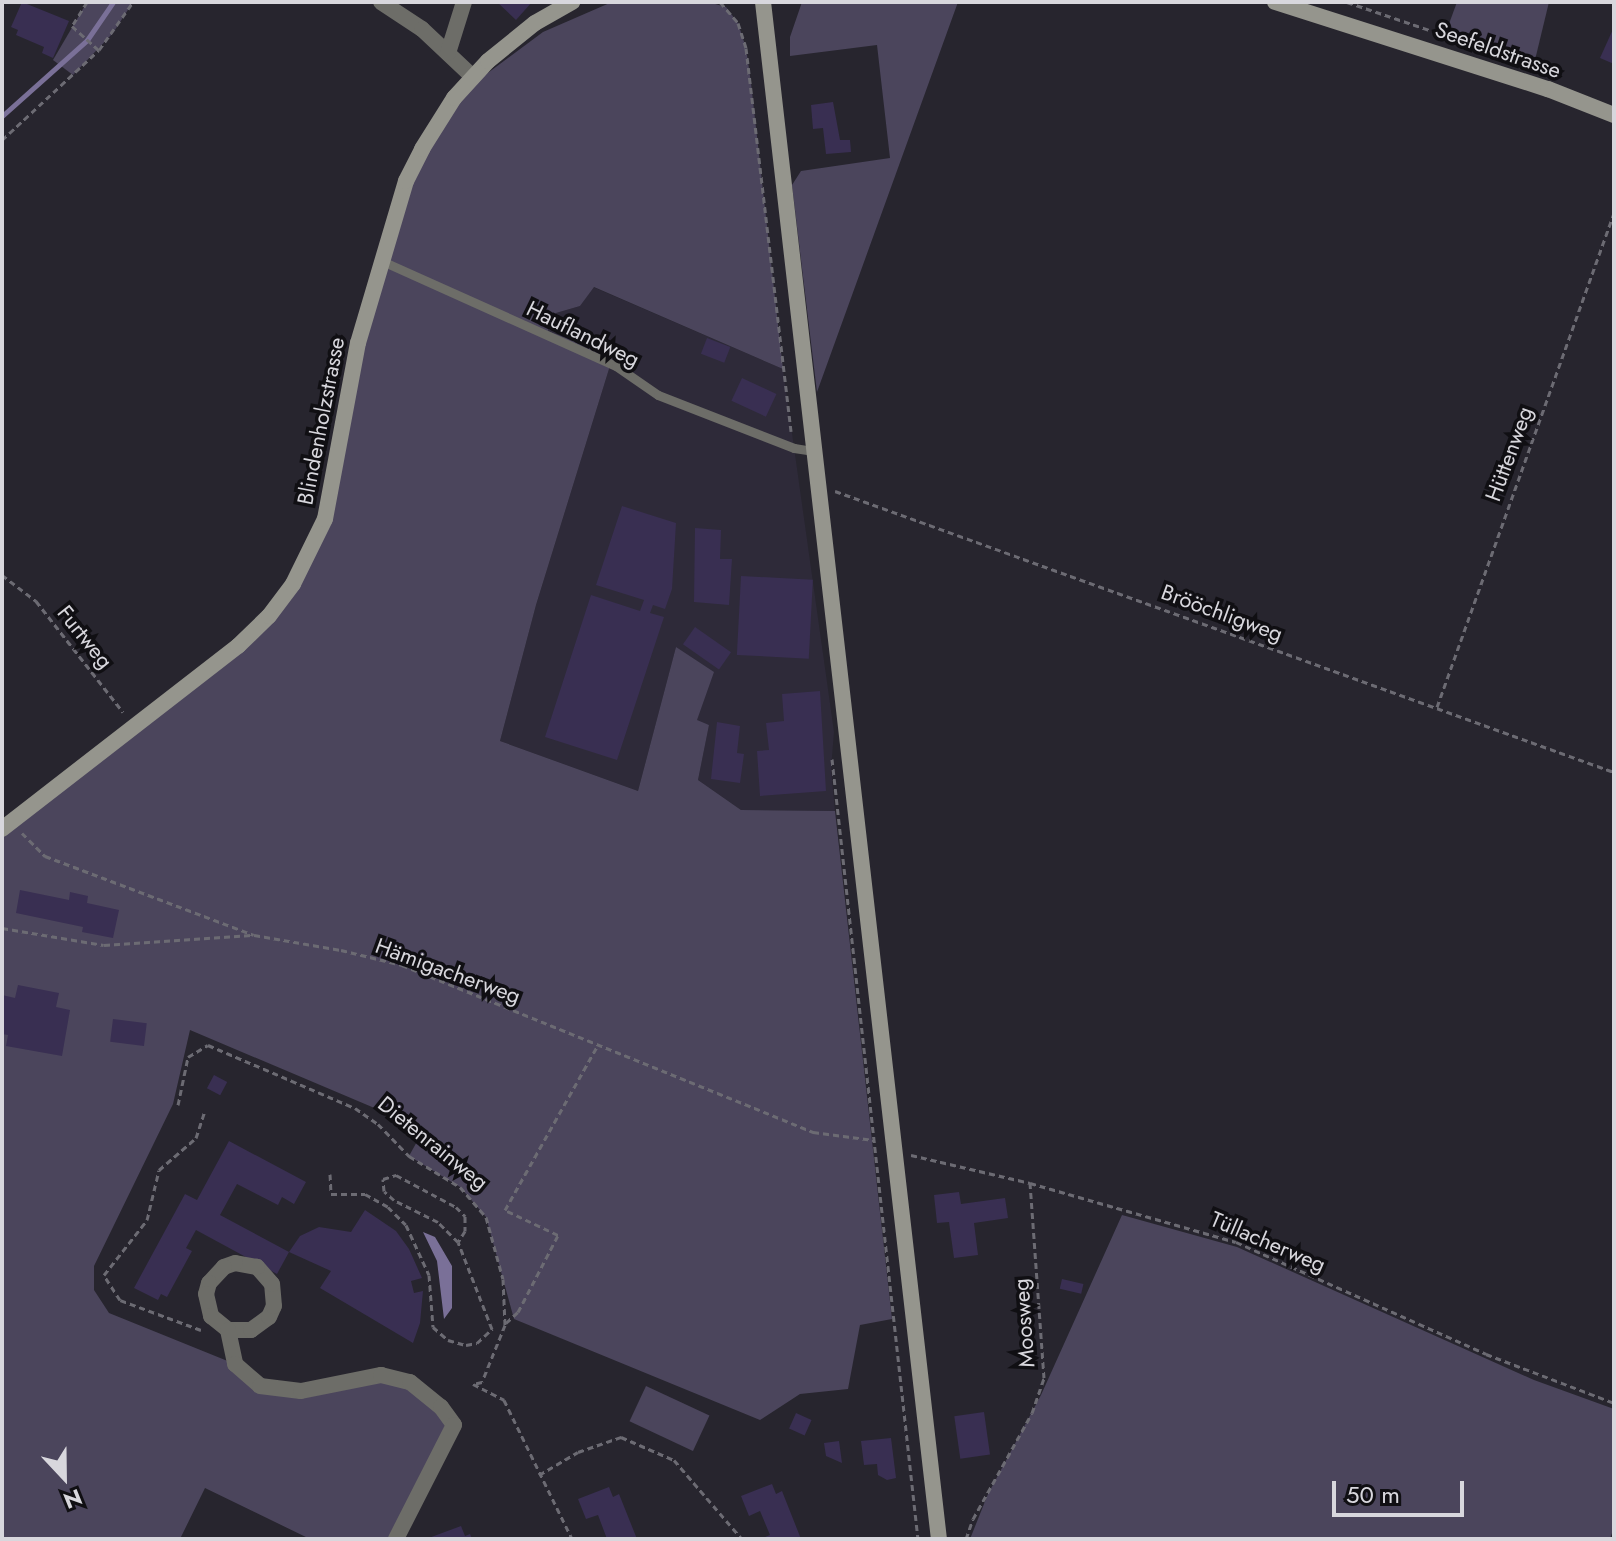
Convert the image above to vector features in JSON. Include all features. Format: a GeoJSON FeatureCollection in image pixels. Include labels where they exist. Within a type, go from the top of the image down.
{"type":"FeatureCollection","features":[{"type":"Feature","properties":{"kind":"main road","name":"Blindenholzstrasse"},"geometry":{"type":"LineString","coordinates":[[7,825],[238,646],[269,616],[311,552],[334,486],[358,343],[406,181],[435,124],[473,77],[511,40],[572,2]]}},
{"type":"Feature","properties":{"kind":"main road"},"geometry":{"type":"LineString","coordinates":[[763,2],[939,1539]]}},
{"type":"Feature","properties":{"kind":"main road","name":"Seefeldstrasse"},"geometry":{"type":"LineString","coordinates":[[1275,2],[1548,89],[1614,115]]}},
{"type":"Feature","properties":{"kind":"street"},"geometry":{"type":"LineString","coordinates":[[381,2],[422,29],[473,77]]}},
{"type":"Feature","properties":{"kind":"street"},"geometry":{"type":"LineString","coordinates":[[448,53],[464,2]]}},
{"type":"Feature","properties":{"kind":"street"},"geometry":{"type":"LineString","coordinates":[[228,1330],[251,1330],[269,1317],[274,1306],[272,1284],[257,1267],[235,1263],[224,1267],[209,1283],[206,1305],[211,1316],[228,1330],[235,1364],[260,1386],[301,1391],[381,1375],[410,1382],[441,1407],[454,1425],[396,1539]]}},
{"type":"Feature","properties":{"kind":"lane","name":"Hauflandweg"},"geometry":{"type":"LineString","coordinates":[[382,261],[616,366],[658,395],[794,448],[814,451]]}},
{"type":"Feature","properties":{"kind":"path"},"geometry":{"type":"LineString","coordinates":[[87,2],[72,26],[99,50]]}},
{"type":"Feature","properties":{"kind":"path"},"geometry":{"type":"LineString","coordinates":[[2,140],[99,50],[133,2]]}},
{"type":"Feature","properties":{"kind":"path"},"geometry":{"type":"LineString","coordinates":[[720,2],[738,23],[746,48],[794,448]]}},
{"type":"Feature","properties":{"kind":"path","name":"Hüttenweg"},"geometry":{"type":"LineString","coordinates":[[1437,707],[1614,213]]}},
{"type":"Feature","properties":{"kind":"path","name":"Brööchligweg"},"geometry":{"type":"LineString","coordinates":[[818,485],[1614,772]]}},
{"type":"Feature","properties":{"kind":"path","name":"Furtweg"},"geometry":{"type":"LineString","coordinates":[[2,575],[36,601],[134,727]]}},
{"type":"Feature","properties":{"kind":"path"},"geometry":{"type":"LineString","coordinates":[[832,757],[918,1539]]}},
{"type":"Feature","properties":{"kind":"path","name":"Hämigacherweg"},"geometry":{"type":"LineString","coordinates":[[7,825],[45,856],[254,935],[402,965],[597,1047],[834,1138],[872,1140]]}},
{"type":"Feature","properties":{"kind":"path"},"geometry":{"type":"LineString","coordinates":[[2,928],[104,945],[254,935]]}},
{"type":"Feature","properties":{"kind":"path","name":"Dietenrainweg"},"geometry":{"type":"LineString","coordinates":[[178,1105],[188,1057],[208,1045],[355,1108],[378,1124],[409,1156],[460,1187],[486,1217],[503,1279],[505,1325],[482,1382],[473,1384],[504,1400],[572,1539]]}},
{"type":"Feature","properties":{"kind":"path"},"geometry":{"type":"LineString","coordinates":[[505,1325],[518,1312],[558,1235],[505,1210],[597,1047]]}},
{"type":"Feature","properties":{"kind":"path"},"geometry":{"type":"LineString","coordinates":[[203,1331],[120,1300],[104,1275],[147,1220],[159,1170],[196,1138],[205,1110]]}},
{"type":"Feature","properties":{"kind":"path","name":"Tüllacherweg"},"geometry":{"type":"LineString","coordinates":[[872,1140],[1236,1242],[1486,1354],[1614,1403]]}},
{"type":"Feature","properties":{"kind":"path"},"geometry":{"type":"LineString","coordinates":[[330,1174],[331,1194],[365,1194],[401,1220],[429,1275],[433,1327],[448,1340],[466,1345],[477,1343],[492,1329],[458,1242],[438,1222],[408,1208],[384,1191],[383,1179],[396,1175],[456,1207],[465,1216],[465,1231],[458,1242]]}},
{"type":"Feature","properties":{"kind":"path","name":"Moosweg"},"geometry":{"type":"LineString","coordinates":[[966,1539],[973,1519],[1032,1413],[1044,1378],[1030,1183]]}},
{"type":"Feature","properties":{"kind":"path"},"geometry":{"type":"LineString","coordinates":[[401,1220],[408,1208]]}},
{"type":"Feature","properties":{"kind":"path"},"geometry":{"type":"LineString","coordinates":[[539,1475],[578,1452],[621,1437],[674,1460],[742,1539]]}},
{"type":"Feature","properties":{"kind":"shaded area"},"geometry":{"type":"Polygon","coordinates":[[[87,2],[133,2],[113,33],[73,75],[53,60],[87,2]]]}},
{"type":"Feature","properties":{"kind":"shaded area"},"geometry":{"type":"Polygon","coordinates":[[[612,2],[708,2],[726,7],[738,23],[746,48],[751,83],[783,369],[594,287],[580,306],[556,313],[548,331],[613,356],[536,605],[500,741],[638,791],[676,647],[714,672],[697,720],[709,725],[698,780],[741,810],[835,811],[892,1319],[860,1325],[848,1389],[800,1394],[760,1420],[514,1319],[486,1217],[460,1187],[409,1156],[424,1129],[190,1030],[173,1104],[94,1266],[94,1290],[109,1313],[235,1364],[260,1386],[410,1382],[454,1425],[396,1539],[310,1539],[205,1488],[180,1539],[2,1539],[2,829],[238,646],[311,552],[349,391],[406,182],[454,98],[543,32],[612,2]]]}},
{"type":"Feature","properties":{"kind":"shaded area"},"geometry":{"type":"Polygon","coordinates":[[[802,2],[958,2],[817,392],[792,185],[801,171],[890,158],[877,45],[790,56],[790,37],[802,2]]]}},
{"type":"Feature","properties":{"kind":"shaded area"},"geometry":{"type":"Polygon","coordinates":[[[1457,2],[1549,2],[1535,60],[1446,32],[1457,2]]]}},
{"type":"Feature","properties":{"kind":"shaded area"},"geometry":{"type":"Polygon","coordinates":[[[593,287],[783,369],[834,732],[831,769],[835,811],[741,810],[698,780],[709,725],[696,721],[676,647],[638,791],[500,741],[536,605],[613,356],[548,331],[556,313],[580,306],[593,287]]]}},
{"type":"Feature","properties":{"kind":"shaded area"},"geometry":{"type":"Polygon","coordinates":[[[1122,1215],[1237,1247],[1534,1380],[1614,1409],[1614,1527],[1610,1539],[970,1539],[988,1494],[1041,1395],[1122,1215]]]}},
{"type":"Feature","properties":{"kind":"shaded area"},"geometry":{"type":"Polygon","coordinates":[[[423,1232],[435,1237],[452,1266],[452,1308],[444,1319],[437,1261],[423,1232]]]}},
{"type":"Feature","properties":{"kind":"shaded area"},"geometry":{"type":"Polygon","coordinates":[[[646,1386],[709,1416],[693,1451],[630,1421],[646,1386]]]}},
{"type":"Feature","properties":{"kind":"building"},"geometry":{"type":"Polygon","coordinates":[[[22,2],[69,21],[53,58],[42,53],[44,47],[16,35],[18,30],[11,27],[22,2]]]}},
{"type":"Feature","properties":{"kind":"building"},"geometry":{"type":"Polygon","coordinates":[[[497,2],[532,2],[516,20],[497,2]]]}},
{"type":"Feature","properties":{"kind":"building"},"geometry":{"type":"Polygon","coordinates":[[[1614,27],[1614,64],[1600,58],[1614,27]]]}},
{"type":"Feature","properties":{"kind":"building"},"geometry":{"type":"Polygon","coordinates":[[[833,102],[840,140],[850,140],[851,152],[826,154],[823,128],[813,129],[811,105],[833,102]]]}},
{"type":"Feature","properties":{"kind":"building"},"geometry":{"type":"Polygon","coordinates":[[[707,338],[730,347],[724,363],[701,354],[707,338]]]}},
{"type":"Feature","properties":{"kind":"building"},"geometry":{"type":"Polygon","coordinates":[[[742,378],[776,394],[766,417],[731,401],[742,378]]]}},
{"type":"Feature","properties":{"kind":"building"},"geometry":{"type":"Polygon","coordinates":[[[622,506],[676,523],[672,589],[665,609],[653,605],[650,613],[664,617],[617,760],[545,737],[591,595],[640,611],[644,600],[596,585],[622,506]]]}},
{"type":"Feature","properties":{"kind":"building"},"geometry":{"type":"Polygon","coordinates":[[[695,528],[721,530],[720,559],[732,559],[729,605],[694,602],[695,528]]]}},
{"type":"Feature","properties":{"kind":"building"},"geometry":{"type":"Polygon","coordinates":[[[741,576],[813,580],[809,659],[737,655],[741,576]]]}},
{"type":"Feature","properties":{"kind":"building"},"geometry":{"type":"Polygon","coordinates":[[[695,627],[731,652],[719,669],[683,644],[695,627]]]}},
{"type":"Feature","properties":{"kind":"building"},"geometry":{"type":"Polygon","coordinates":[[[820,691],[826,791],[760,796],[757,751],[769,750],[766,723],[784,721],[782,694],[820,691]]]}},
{"type":"Feature","properties":{"kind":"building"},"geometry":{"type":"Polygon","coordinates":[[[717,722],[740,726],[737,753],[744,754],[740,783],[711,779],[717,722]]]}},
{"type":"Feature","properties":{"kind":"building"},"geometry":{"type":"Polygon","coordinates":[[[20,890],[69,900],[70,892],[88,896],[87,903],[119,910],[113,938],[82,932],[83,927],[16,913],[20,890]]]}},
{"type":"Feature","properties":{"kind":"building"},"geometry":{"type":"Polygon","coordinates":[[[18,985],[59,993],[56,1007],[70,1010],[62,1056],[6,1046],[8,1035],[2,1034],[2,995],[15,998],[18,985]]]}},
{"type":"Feature","properties":{"kind":"building"},"geometry":{"type":"Polygon","coordinates":[[[113,1019],[147,1023],[144,1046],[110,1042],[113,1019]]]}},
{"type":"Feature","properties":{"kind":"building"},"geometry":{"type":"Polygon","coordinates":[[[214,1075],[227,1082],[220,1095],[207,1088],[214,1075]]]}},
{"type":"Feature","properties":{"kind":"building"},"geometry":{"type":"Polygon","coordinates":[[[229,1141],[306,1182],[294,1204],[282,1197],[278,1205],[237,1184],[220,1215],[289,1252],[277,1274],[196,1230],[186,1248],[192,1251],[167,1297],[161,1294],[158,1300],[134,1288],[185,1194],[197,1200],[229,1141]]]}},
{"type":"Feature","properties":{"kind":"building"},"geometry":{"type":"Polygon","coordinates":[[[959,1192],[961,1204],[1005,1198],[1008,1218],[974,1223],[978,1255],[954,1258],[949,1222],[937,1223],[934,1195],[959,1192]]]}},
{"type":"Feature","properties":{"kind":"building"},"geometry":{"type":"Polygon","coordinates":[[[365,1210],[396,1231],[409,1249],[422,1278],[411,1281],[414,1293],[423,1291],[420,1323],[413,1343],[320,1288],[331,1271],[289,1252],[300,1236],[319,1227],[351,1232],[365,1210]]]}},
{"type":"Feature","properties":{"kind":"building"},"geometry":{"type":"Polygon","coordinates":[[[1062,1279],[1083,1284],[1081,1294],[1060,1289],[1062,1279]]]}},
{"type":"Feature","properties":{"kind":"building"},"geometry":{"type":"Polygon","coordinates":[[[984,1412],[990,1455],[960,1459],[954,1416],[984,1412]]]}},
{"type":"Feature","properties":{"kind":"building"},"geometry":{"type":"Polygon","coordinates":[[[796,1413],[812,1420],[805,1435],[789,1429],[796,1413]]]}},
{"type":"Feature","properties":{"kind":"building"},"geometry":{"type":"Polygon","coordinates":[[[891,1438],[896,1478],[887,1480],[878,1475],[877,1464],[864,1465],[861,1441],[891,1438]]]}},
{"type":"Feature","properties":{"kind":"building"},"geometry":{"type":"Polygon","coordinates":[[[839,1441],[842,1463],[826,1456],[824,1443],[839,1441]]]}},
{"type":"Feature","properties":{"kind":"building"},"geometry":{"type":"Polygon","coordinates":[[[772,1484],[776,1494],[782,1491],[801,1539],[760,1539],[770,1535],[760,1511],[749,1516],[741,1496],[772,1484]]]}},
{"type":"Feature","properties":{"kind":"building"},"geometry":{"type":"Polygon","coordinates":[[[609,1487],[613,1497],[619,1494],[637,1539],[607,1539],[598,1515],[586,1519],[578,1499],[609,1487]]]}},
{"type":"Feature","properties":{"kind":"building"},"geometry":{"type":"Polygon","coordinates":[[[461,1526],[465,1536],[470,1534],[472,1539],[426,1539],[461,1526]]]}},
{"type":"Feature","properties":{"kind":"waterway"},"geometry":{"type":"LineString","coordinates":[[2,116],[87,40],[113,2]]}}]}
